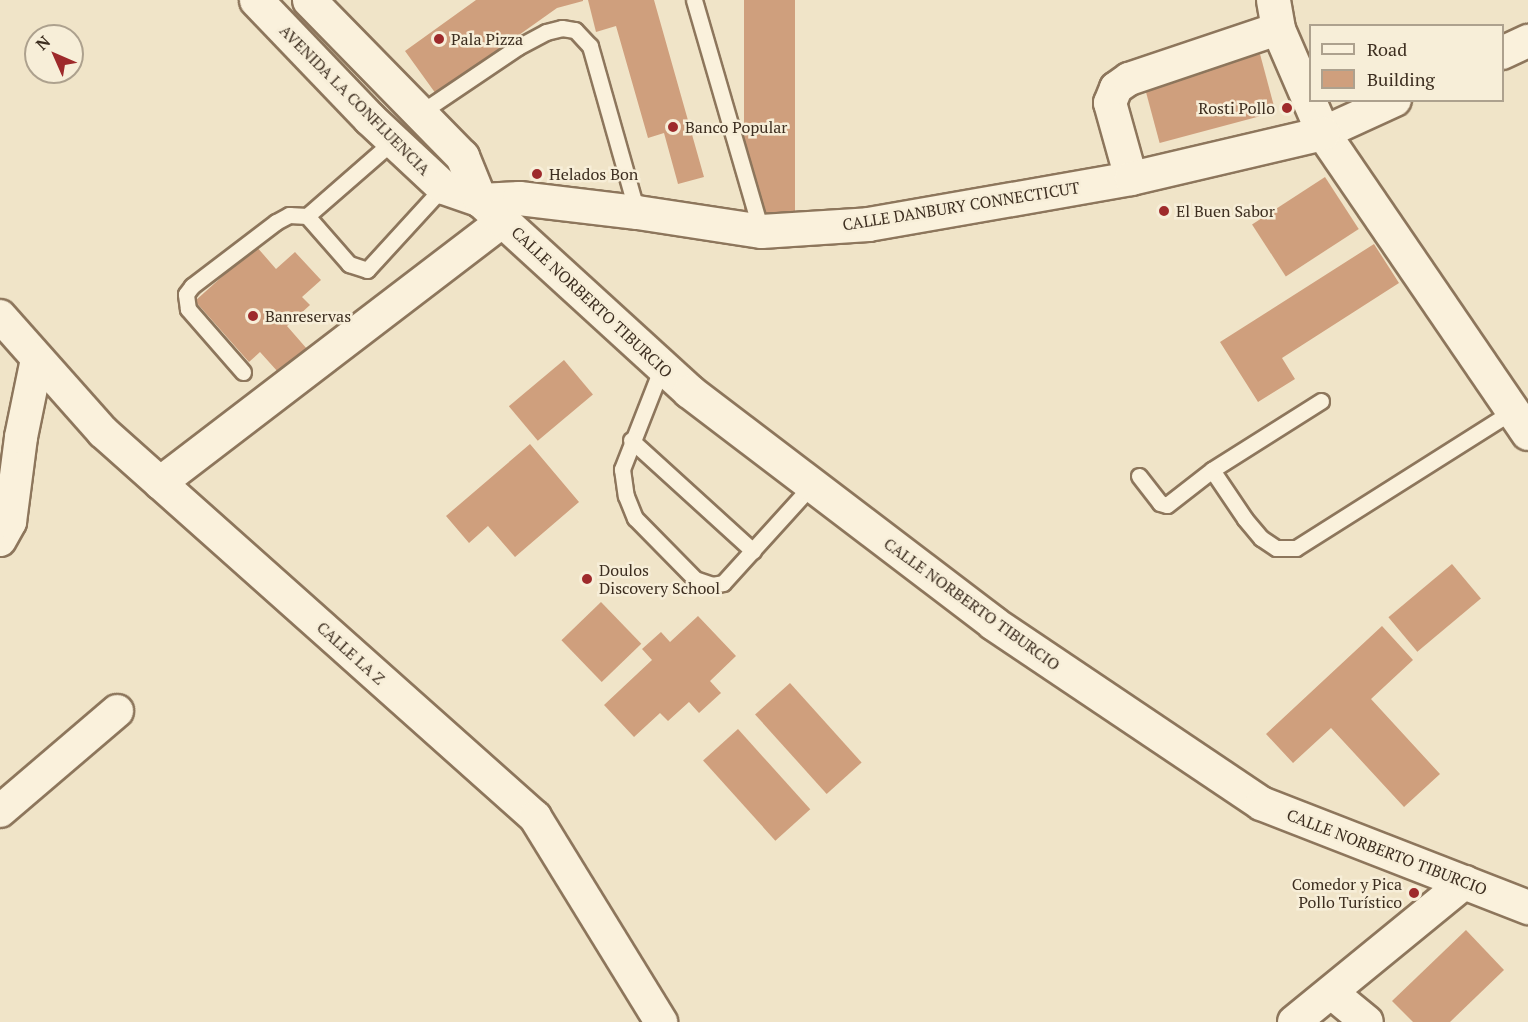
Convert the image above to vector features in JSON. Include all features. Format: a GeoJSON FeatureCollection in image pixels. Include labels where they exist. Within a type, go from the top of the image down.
{"type":"FeatureCollection","features":[{"type":"Feature","properties":{"kind":"street","name":"AVENIDA LA CONFLUENCIA"},"geometry":{"type":"LineString","coordinates":[[256,0],[393,141],[443,187],[492,210]]}},
{"type":"Feature","properties":{"kind":"street"},"geometry":{"type":"LineString","coordinates":[[160,483],[492,210],[462,156],[309,0]]}},
{"type":"Feature","properties":{"kind":"street"},"geometry":{"type":"LineString","coordinates":[[1131,178],[1110,103],[1116,88],[1129,79],[1275,15],[1309,99]]}},
{"type":"Feature","properties":{"kind":"street"},"geometry":{"type":"LineString","coordinates":[[1504,53],[1528,41]]}},
{"type":"Feature","properties":{"kind":"street"},"geometry":{"type":"LineString","coordinates":[[1310,102],[1323,133],[1521,422]]}},
{"type":"Feature","properties":{"kind":"street","name":"CALLE DANBURY CONNECTICUT"},"geometry":{"type":"LineString","coordinates":[[492,210],[519,198],[637,212],[761,231],[868,224],[1131,178],[1323,133],[1391,102]]}},
{"type":"Feature","properties":{"kind":"street","name":"CALLE NORBERTO TIBURCIO"},"geometry":{"type":"LineString","coordinates":[[492,210],[689,391],[993,623],[1261,803],[1528,908]]}},
{"type":"Feature","properties":{"kind":"street","name":"CALLE LA Z"},"geometry":{"type":"LineString","coordinates":[[0,316],[103,432],[536,817],[661,1022]]}},
{"type":"Feature","properties":{"kind":"street"},"geometry":{"type":"LineString","coordinates":[[3,527],[11,435],[37,358]]}},
{"type":"Feature","properties":{"kind":"street"},"geometry":{"type":"LineString","coordinates":[[0,811],[117,711]]}},
{"type":"Feature","properties":{"kind":"street"},"geometry":{"type":"LineString","coordinates":[[1294,1022],[1465,882]]}},
{"type":"Feature","properties":{"kind":"street"},"geometry":{"type":"LineString","coordinates":[[1332,993],[1367,1022]]}},
{"type":"Feature","properties":{"kind":"lane"},"geometry":{"type":"LineString","coordinates":[[694,0],[761,231]]}},
{"type":"Feature","properties":{"kind":"lane"},"geometry":{"type":"LineString","coordinates":[[420,113],[518,47],[546,32],[562,28],[576,30],[590,46],[637,212]]}},
{"type":"Feature","properties":{"kind":"lane"},"geometry":{"type":"LineString","coordinates":[[243,372],[188,309],[186,294],[192,286],[276,222],[289,215],[307,216],[393,141]]}},
{"type":"Feature","properties":{"kind":"lane"},"geometry":{"type":"LineString","coordinates":[[307,216],[349,264],[367,270],[443,187]]}},
{"type":"Feature","properties":{"kind":"lane"},"geometry":{"type":"LineString","coordinates":[[662,367],[631,440],[622,469],[626,496],[635,518],[695,579],[711,585],[723,583],[811,486]]}},
{"type":"Feature","properties":{"kind":"lane"},"geometry":{"type":"LineString","coordinates":[[1139,476],[1160,503],[1167,505],[1212,470],[1321,401]]}},
{"type":"Feature","properties":{"kind":"lane"},"geometry":{"type":"LineString","coordinates":[[1212,470],[1245,519],[1261,538],[1276,548],[1296,548],[1521,422]]}},
{"type":"Feature","properties":{"kind":"lane"},"geometry":{"type":"LineString","coordinates":[[631,440],[753,551]]}},
{"type":"Feature","properties":{"kind":"building"},"geometry":{"type":"Polygon","coordinates":[[[476,0],[583,1],[557,8],[436,94],[405,51],[476,0]]]}},
{"type":"Feature","properties":{"kind":"building"},"geometry":{"type":"Polygon","coordinates":[[[588,0],[654,0],[704,177],[678,184],[664,133],[648,138],[616,26],[596,32],[588,0]]]}},
{"type":"Feature","properties":{"kind":"building"},"geometry":{"type":"Polygon","coordinates":[[[744,0],[795,0],[795,216],[744,216],[744,0]]]}},
{"type":"Feature","properties":{"kind":"building"},"geometry":{"type":"Polygon","coordinates":[[[1260,54],[1276,112],[1160,143],[1144,85],[1260,54]]]}},
{"type":"Feature","properties":{"kind":"building"},"geometry":{"type":"Polygon","coordinates":[[[1325,177],[1359,229],[1286,276],[1252,224],[1325,177]]]}},
{"type":"Feature","properties":{"kind":"building"},"geometry":{"type":"Polygon","coordinates":[[[1374,244],[1399,283],[1282,358],[1295,379],[1258,402],[1220,342],[1374,244]]]}},
{"type":"Feature","properties":{"kind":"building","name":"Banreservas"},"geometry":{"type":"Polygon","coordinates":[[[256,246],[276,269],[295,252],[321,280],[302,297],[310,305],[287,326],[314,357],[287,382],[260,352],[249,362],[195,301],[256,246]]]}},
{"type":"Feature","properties":{"kind":"building"},"geometry":{"type":"Polygon","coordinates":[[[564,360],[593,394],[538,441],[509,406],[564,360]]]}},
{"type":"Feature","properties":{"kind":"building"},"geometry":{"type":"Polygon","coordinates":[[[530,444],[579,502],[515,557],[488,526],[469,543],[446,516],[530,444]]]}},
{"type":"Feature","properties":{"kind":"building"},"geometry":{"type":"Polygon","coordinates":[[[1452,564],[1481,598],[1417,652],[1388,617],[1452,564]]]}},
{"type":"Feature","properties":{"kind":"building"},"geometry":{"type":"Polygon","coordinates":[[[601,602],[641,644],[602,682],[561,640],[601,602]]]}},
{"type":"Feature","properties":{"kind":"building"},"geometry":{"type":"Polygon","coordinates":[[[698,616],[736,656],[710,681],[721,693],[699,713],[689,702],[668,721],[660,713],[634,737],[604,705],[652,660],[642,649],[661,632],[670,642],[698,616]]]}},
{"type":"Feature","properties":{"kind":"building"},"geometry":{"type":"Polygon","coordinates":[[[1382,626],[1413,660],[1371,699],[1440,774],[1404,807],[1331,728],[1293,763],[1266,734],[1382,626]]]}},
{"type":"Feature","properties":{"kind":"building"},"geometry":{"type":"Polygon","coordinates":[[[790,683],[862,763],[827,794],[755,714],[790,683]]]}},
{"type":"Feature","properties":{"kind":"building"},"geometry":{"type":"Polygon","coordinates":[[[738,729],[810,809],[775,841],[703,760],[738,729]]]}},
{"type":"Feature","properties":{"kind":"building"},"geometry":{"type":"Polygon","coordinates":[[[1466,930],[1504,970],[1450,1022],[1413,1022],[1392,1001],[1466,930]]]}},
{"type":"Feature","properties":{"kind":"place","name":"Pala Pizza"},"geometry":{"type":"Point","coordinates":[439,39]}},
{"type":"Feature","properties":{"kind":"place","name":"Rosti Pollo"},"geometry":{"type":"Point","coordinates":[1287,108]}},
{"type":"Feature","properties":{"kind":"place","name":"Banco Popular"},"geometry":{"type":"Point","coordinates":[673,127]}},
{"type":"Feature","properties":{"kind":"place","name":"Helados Bon"},"geometry":{"type":"Point","coordinates":[537,174]}},
{"type":"Feature","properties":{"kind":"place","name":"El Buen Sabor"},"geometry":{"type":"Point","coordinates":[1164,211]}},
{"type":"Feature","properties":{"kind":"place","name":"Banreservas"},"geometry":{"type":"Point","coordinates":[253,316]}},
{"type":"Feature","properties":{"kind":"place","name":"Doulos Discovery School"},"geometry":{"type":"Point","coordinates":[587,579]}},
{"type":"Feature","properties":{"kind":"place","name":"Comedor y Pica Pollo Turístico"},"geometry":{"type":"Point","coordinates":[1414,893]}}]}
